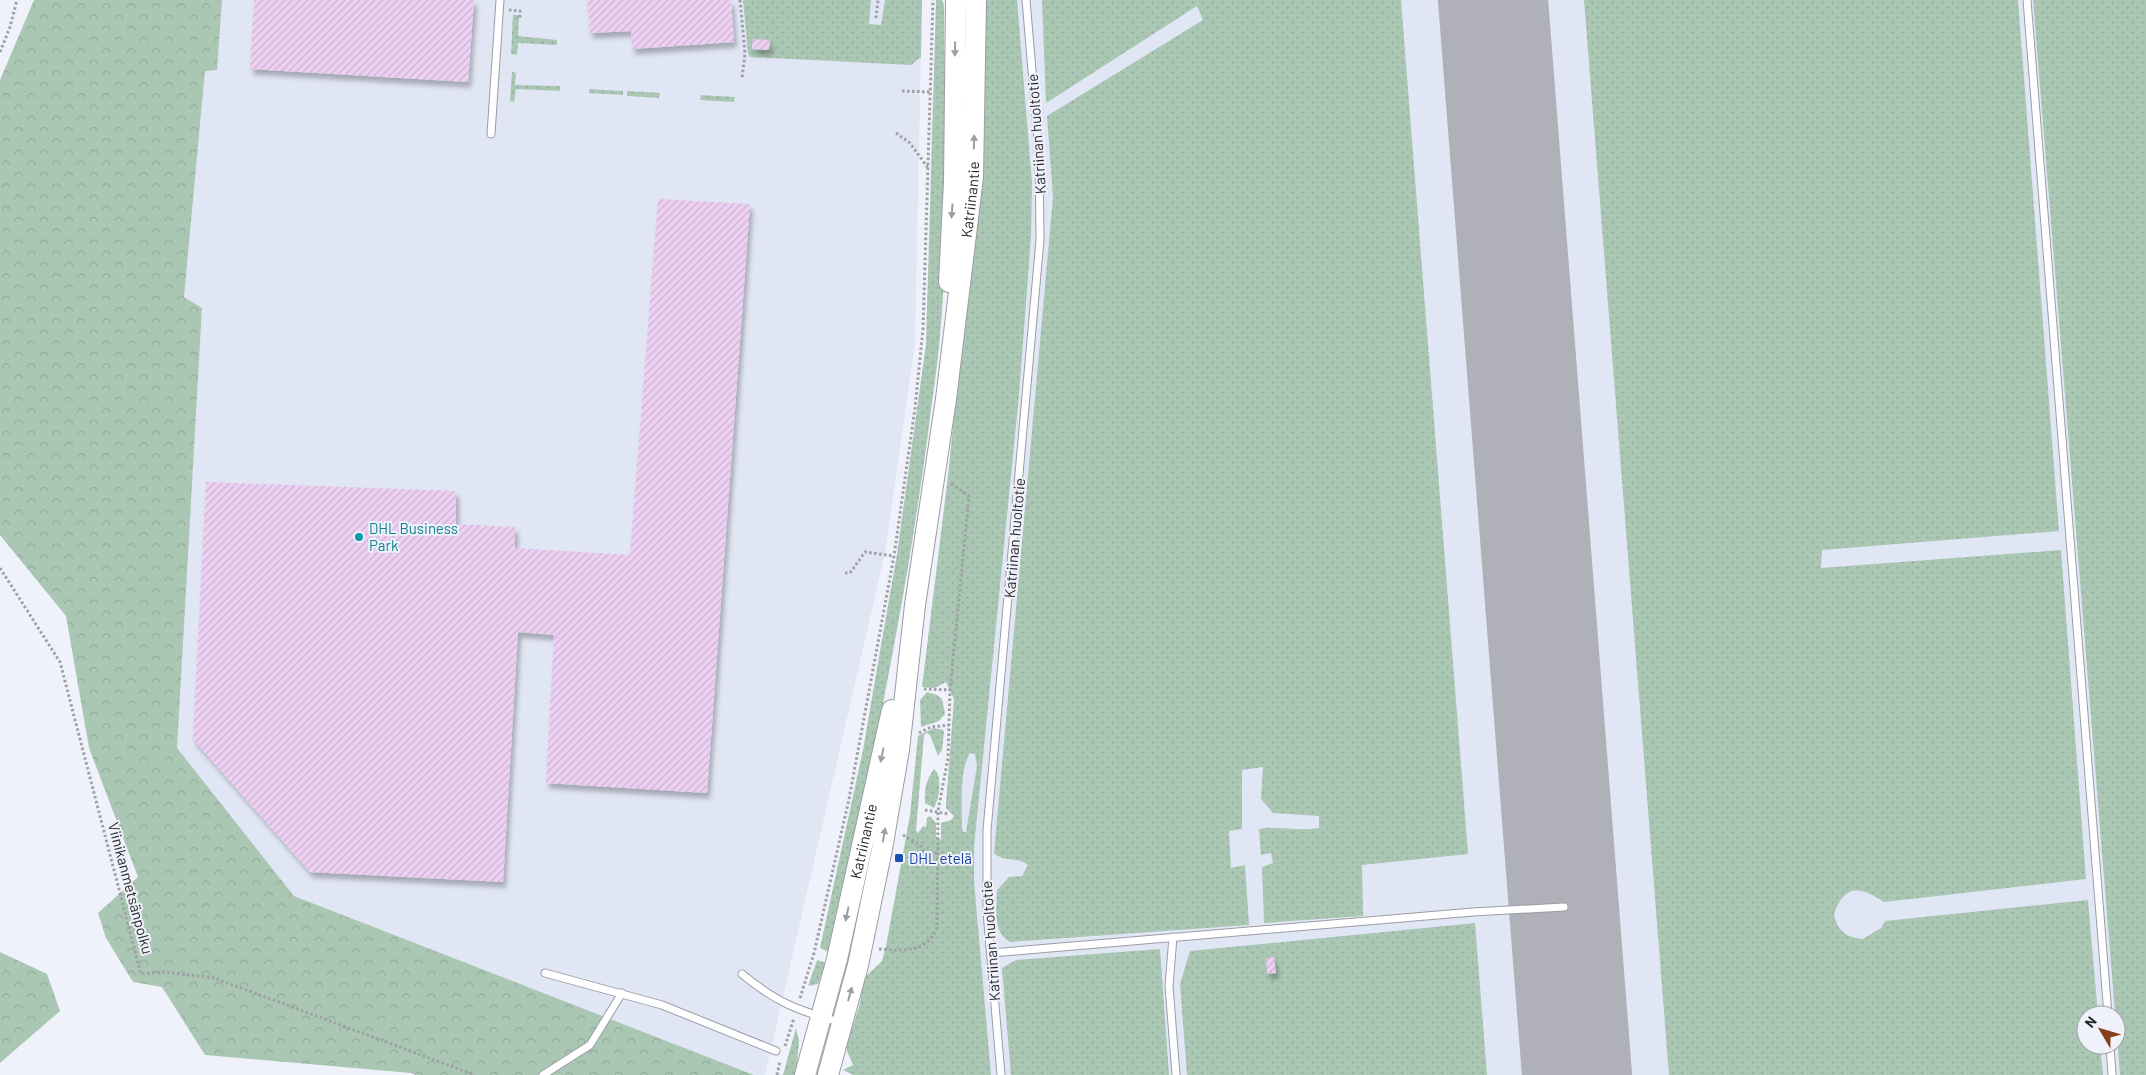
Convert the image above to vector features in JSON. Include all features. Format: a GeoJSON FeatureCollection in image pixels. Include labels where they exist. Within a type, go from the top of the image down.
{"type":"FeatureCollection","features":[{"type":"Feature","properties":{"kind":"main road","name":"Katriinantie"},"geometry":{"type":"LineString","coordinates":[[946,399],[949,252],[954,181],[956,0]]}},
{"type":"Feature","properties":{"kind":"main road","name":"Katriinantie"},"geometry":{"type":"LineString","coordinates":[[828,1075],[858,965],[899,750],[914,605],[946,399],[973,176],[976,0]]}},
{"type":"Feature","properties":{"kind":"main road","name":"Katriinantie"},"geometry":{"type":"LineString","coordinates":[[805,1075],[837,959],[914,605]]}},
{"type":"Feature","properties":{"kind":"lane"},"geometry":{"type":"LineString","coordinates":[[491,134],[500,0]]}},
{"type":"Feature","properties":{"kind":"lane","name":"Katriinan huoltotie"},"geometry":{"type":"LineString","coordinates":[[1000,1075],[985,872],[987,830],[1040,240],[1039,152],[1026,0]]}},
{"type":"Feature","properties":{"kind":"lane"},"geometry":{"type":"LineString","coordinates":[[2027,0],[2107,1005]]}},
{"type":"Feature","properties":{"kind":"lane"},"geometry":{"type":"LineString","coordinates":[[991,953],[1473,912],[1564,907]]}},
{"type":"Feature","properties":{"kind":"lane"},"geometry":{"type":"LineString","coordinates":[[1173,937],[1169,986],[1176,1075]]}},
{"type":"Feature","properties":{"kind":"lane"},"geometry":{"type":"LineString","coordinates":[[545,972],[662,1005],[776,1051]]}},
{"type":"Feature","properties":{"kind":"lane"},"geometry":{"type":"LineString","coordinates":[[742,974],[767,995],[797,1010],[843,1023]]}},
{"type":"Feature","properties":{"kind":"lane"},"geometry":{"type":"LineString","coordinates":[[542,1075],[590,1045],[622,993]]}},
{"type":"Feature","properties":{"kind":"lane"},"geometry":{"type":"LineString","coordinates":[[2111,1055],[2112,1075]]}},
{"type":"Feature","properties":{"kind":"path"},"geometry":{"type":"LineString","coordinates":[[0,52],[10,27],[17,0]]}},
{"type":"Feature","properties":{"kind":"path"},"geometry":{"type":"LineString","coordinates":[[740,0],[745,53],[742,78]]}},
{"type":"Feature","properties":{"kind":"path"},"geometry":{"type":"LineString","coordinates":[[876,18],[878,0]]}},
{"type":"Feature","properties":{"kind":"path"},"geometry":{"type":"LineString","coordinates":[[776,1075],[814,953],[849,799],[894,556],[915,408],[923,329],[933,0]]}},
{"type":"Feature","properties":{"kind":"path"},"geometry":{"type":"LineString","coordinates":[[902,91],[931,92]]}},
{"type":"Feature","properties":{"kind":"path"},"geometry":{"type":"LineString","coordinates":[[896,133],[910,143],[928,169]]}},
{"type":"Feature","properties":{"kind":"path"},"geometry":{"type":"LineString","coordinates":[[879,949],[911,951],[932,939],[937,928],[938,811],[948,758],[950,690],[960,611],[969,496],[946,480]]}},
{"type":"Feature","properties":{"kind":"path"},"geometry":{"type":"LineString","coordinates":[[844,573],[850,573],[865,552],[894,556]]}},
{"type":"Feature","properties":{"kind":"path","name":"Viinikanmetsänpolku"},"geometry":{"type":"LineString","coordinates":[[0,568],[60,662],[141,974],[164,972],[214,978],[476,1075]]}},
{"type":"Feature","properties":{"kind":"path"},"geometry":{"type":"LineString","coordinates":[[918,688],[950,690]]}},
{"type":"Feature","properties":{"kind":"path"},"geometry":{"type":"LineString","coordinates":[[914,735],[930,727],[949,725]]}},
{"type":"Feature","properties":{"kind":"path"},"geometry":{"type":"LineString","coordinates":[[925,810],[949,814]]}},
{"type":"Feature","properties":{"kind":"path"},"geometry":{"type":"LineString","coordinates":[[904,835],[920,845],[926,855],[938,853]]}},
{"type":"Feature","properties":{"kind":"shaded area"},"geometry":{"type":"Polygon","coordinates":[[[222,0],[922,0],[915,343],[885,553],[765,1075],[754,1075],[294,896],[176,748],[202,308],[184,297],[205,71],[217,69],[222,0]]]}},
{"type":"Feature","properties":{"kind":"shaded area"},"geometry":{"type":"Polygon","coordinates":[[[1008,0],[2146,0],[2146,1075],[969,1075],[956,760],[1008,0]]]}},
{"type":"Feature","properties":{"kind":"green space"},"geometry":{"type":"Polygon","coordinates":[[[34,0],[222,0],[217,70],[205,71],[184,297],[202,308],[177,748],[294,896],[754,1075],[416,1075],[411,1073],[205,1055],[162,987],[133,982],[106,938],[98,913],[138,877],[89,748],[66,616],[0,535],[0,80],[34,0]]]}},
{"type":"Feature","properties":{"kind":"green space"},"geometry":{"type":"Polygon","coordinates":[[[743,0],[871,0],[869,24],[881,25],[885,0],[922,0],[921,57],[911,65],[750,57],[743,0]],[[753,40],[752,49],[769,50],[769,40],[753,40]]]}},
{"type":"Feature","properties":{"kind":"green space"},"geometry":{"type":"Polygon","coordinates":[[[936,0],[942,0],[944,5],[946,170],[945,253],[940,336],[908,569],[872,761],[831,951],[828,952],[820,948],[863,750],[897,554],[926,344],[936,0]]]}},
{"type":"Feature","properties":{"kind":"green space"},"geometry":{"type":"Polygon","coordinates":[[[986,0],[1017,0],[1032,183],[1031,237],[1019,395],[974,847],[974,881],[991,1075],[853,1075],[843,1070],[853,1065],[847,1051],[847,1043],[859,1007],[865,977],[882,961],[886,946],[910,815],[918,736],[934,728],[944,732],[942,750],[938,756],[930,735],[927,733],[924,735],[916,831],[918,833],[923,826],[926,827],[927,818],[930,816],[936,823],[936,836],[941,840],[941,823],[951,820],[954,816],[946,808],[946,804],[954,699],[946,682],[935,688],[922,687],[948,476],[978,175],[986,0]],[[970,753],[964,769],[962,799],[963,832],[966,832],[977,766],[975,754],[970,753]]]}},
{"type":"Feature","properties":{"kind":"green space"},"geometry":{"type":"Polygon","coordinates":[[[1042,0],[1401,0],[1468,854],[1362,865],[1363,916],[1264,923],[1262,867],[1273,863],[1271,853],[1261,855],[1259,829],[1319,828],[1319,816],[1273,813],[1261,799],[1263,767],[1242,770],[1242,829],[1229,831],[1231,868],[1245,865],[1249,925],[1010,942],[1000,932],[996,912],[997,890],[1009,877],[1022,876],[1028,865],[1024,862],[1002,858],[994,853],[1053,197],[1047,116],[1203,20],[1197,6],[1046,103],[1042,0]]]}},
{"type":"Feature","properties":{"kind":"green space"},"geometry":{"type":"Polygon","coordinates":[[[1584,0],[2018,0],[2059,531],[1822,550],[1821,568],[2061,550],[2086,879],[1884,902],[1868,893],[1854,891],[1843,897],[1834,914],[1840,929],[1852,937],[1863,939],[1881,928],[1885,921],[2088,900],[2097,1005],[2076,1005],[2076,1055],[2101,1055],[2103,1075],[1669,1075],[1584,0]]]}},
{"type":"Feature","properties":{"kind":"green space"},"geometry":{"type":"Polygon","coordinates":[[[2033,0],[2146,0],[2146,1075],[2120,1075],[2118,1055],[2126,1055],[2126,1005],[2114,1005],[2033,0]]]}},
{"type":"Feature","properties":{"kind":"green space"},"geometry":{"type":"Polygon","coordinates":[[[513,15],[519,15],[518,36],[557,40],[557,45],[518,43],[517,55],[511,54],[513,15]]]}},
{"type":"Feature","properties":{"kind":"green space"},"geometry":{"type":"Polygon","coordinates":[[[512,72],[516,73],[515,85],[560,86],[560,91],[516,89],[514,102],[510,101],[512,72]]]}},
{"type":"Feature","properties":{"kind":"green space"},"geometry":{"type":"Polygon","coordinates":[[[589,89],[623,91],[623,95],[589,93],[589,89]]]}},
{"type":"Feature","properties":{"kind":"green space"},"geometry":{"type":"Polygon","coordinates":[[[627,91],[660,93],[659,98],[627,96],[627,91]]]}},
{"type":"Feature","properties":{"kind":"green space"},"geometry":{"type":"Polygon","coordinates":[[[701,95],[735,97],[734,102],[700,100],[701,95]]]}},
{"type":"Feature","properties":{"kind":"green space"},"geometry":{"type":"Polygon","coordinates":[[[927,692],[937,695],[942,699],[945,714],[939,721],[921,727],[920,700],[927,692]]]}},
{"type":"Feature","properties":{"kind":"green space"},"geometry":{"type":"Polygon","coordinates":[[[934,769],[937,772],[939,782],[939,794],[934,808],[925,803],[925,789],[934,769]]]}},
{"type":"Feature","properties":{"kind":"green space"},"geometry":{"type":"Polygon","coordinates":[[[1475,923],[1487,1075],[1187,1075],[1180,984],[1190,951],[1475,923]]]}},
{"type":"Feature","properties":{"kind":"green space"},"geometry":{"type":"Polygon","coordinates":[[[1160,949],[1169,1075],[1011,1075],[1002,968],[1016,960],[1160,949]]]}},
{"type":"Feature","properties":{"kind":"green space"},"geometry":{"type":"Polygon","coordinates":[[[0,952],[47,974],[60,1011],[0,1063],[0,952]]]}},
{"type":"Feature","properties":{"kind":"green space"},"geometry":{"type":"Polygon","coordinates":[[[817,960],[826,963],[818,984],[808,986],[817,960]]]}},
{"type":"Feature","properties":{"kind":"green space"},"geometry":{"type":"Polygon","coordinates":[[[796,1028],[799,1041],[796,1075],[783,1075],[796,1028]]]}},
{"type":"Feature","properties":{"kind":"building"},"geometry":{"type":"Polygon","coordinates":[[[254,0],[474,0],[468,82],[250,69],[254,0]]]}},
{"type":"Feature","properties":{"kind":"building"},"geometry":{"type":"Polygon","coordinates":[[[587,0],[731,0],[734,42],[632,49],[631,31],[590,33],[587,0]]]}},
{"type":"Feature","properties":{"kind":"building"},"geometry":{"type":"Polygon","coordinates":[[[753,39],[770,40],[769,50],[752,49],[753,39]]]}},
{"type":"Feature","properties":{"kind":"building","name":"DHL Business Park"},"geometry":{"type":"Polygon","coordinates":[[[658,199],[750,204],[707,793],[546,783],[554,635],[518,632],[503,882],[310,872],[193,739],[206,482],[456,491],[456,524],[515,527],[515,548],[630,555],[658,199]]]}},
{"type":"Feature","properties":{"kind":"building"},"geometry":{"type":"Polygon","coordinates":[[[1274,957],[1276,973],[1267,974],[1266,958],[1274,957]]]}},
{"type":"Feature","properties":{"kind":"taxiway"},"geometry":{"type":"LineString","coordinates":[[1573,1014],[1588,1075]]}},
{"type":"Feature","properties":{"kind":"runway"},"geometry":{"type":"LineString","coordinates":[[1493,0],[1577,1075]]}},
{"type":"Feature","properties":{"kind":"place","name":"DHL Business Park"},"geometry":{"type":"Point","coordinates":[359,537]}},
{"type":"Feature","properties":{"kind":"place","name":"DHL etelä"},"geometry":{"type":"Point","coordinates":[899,858]}}]}
